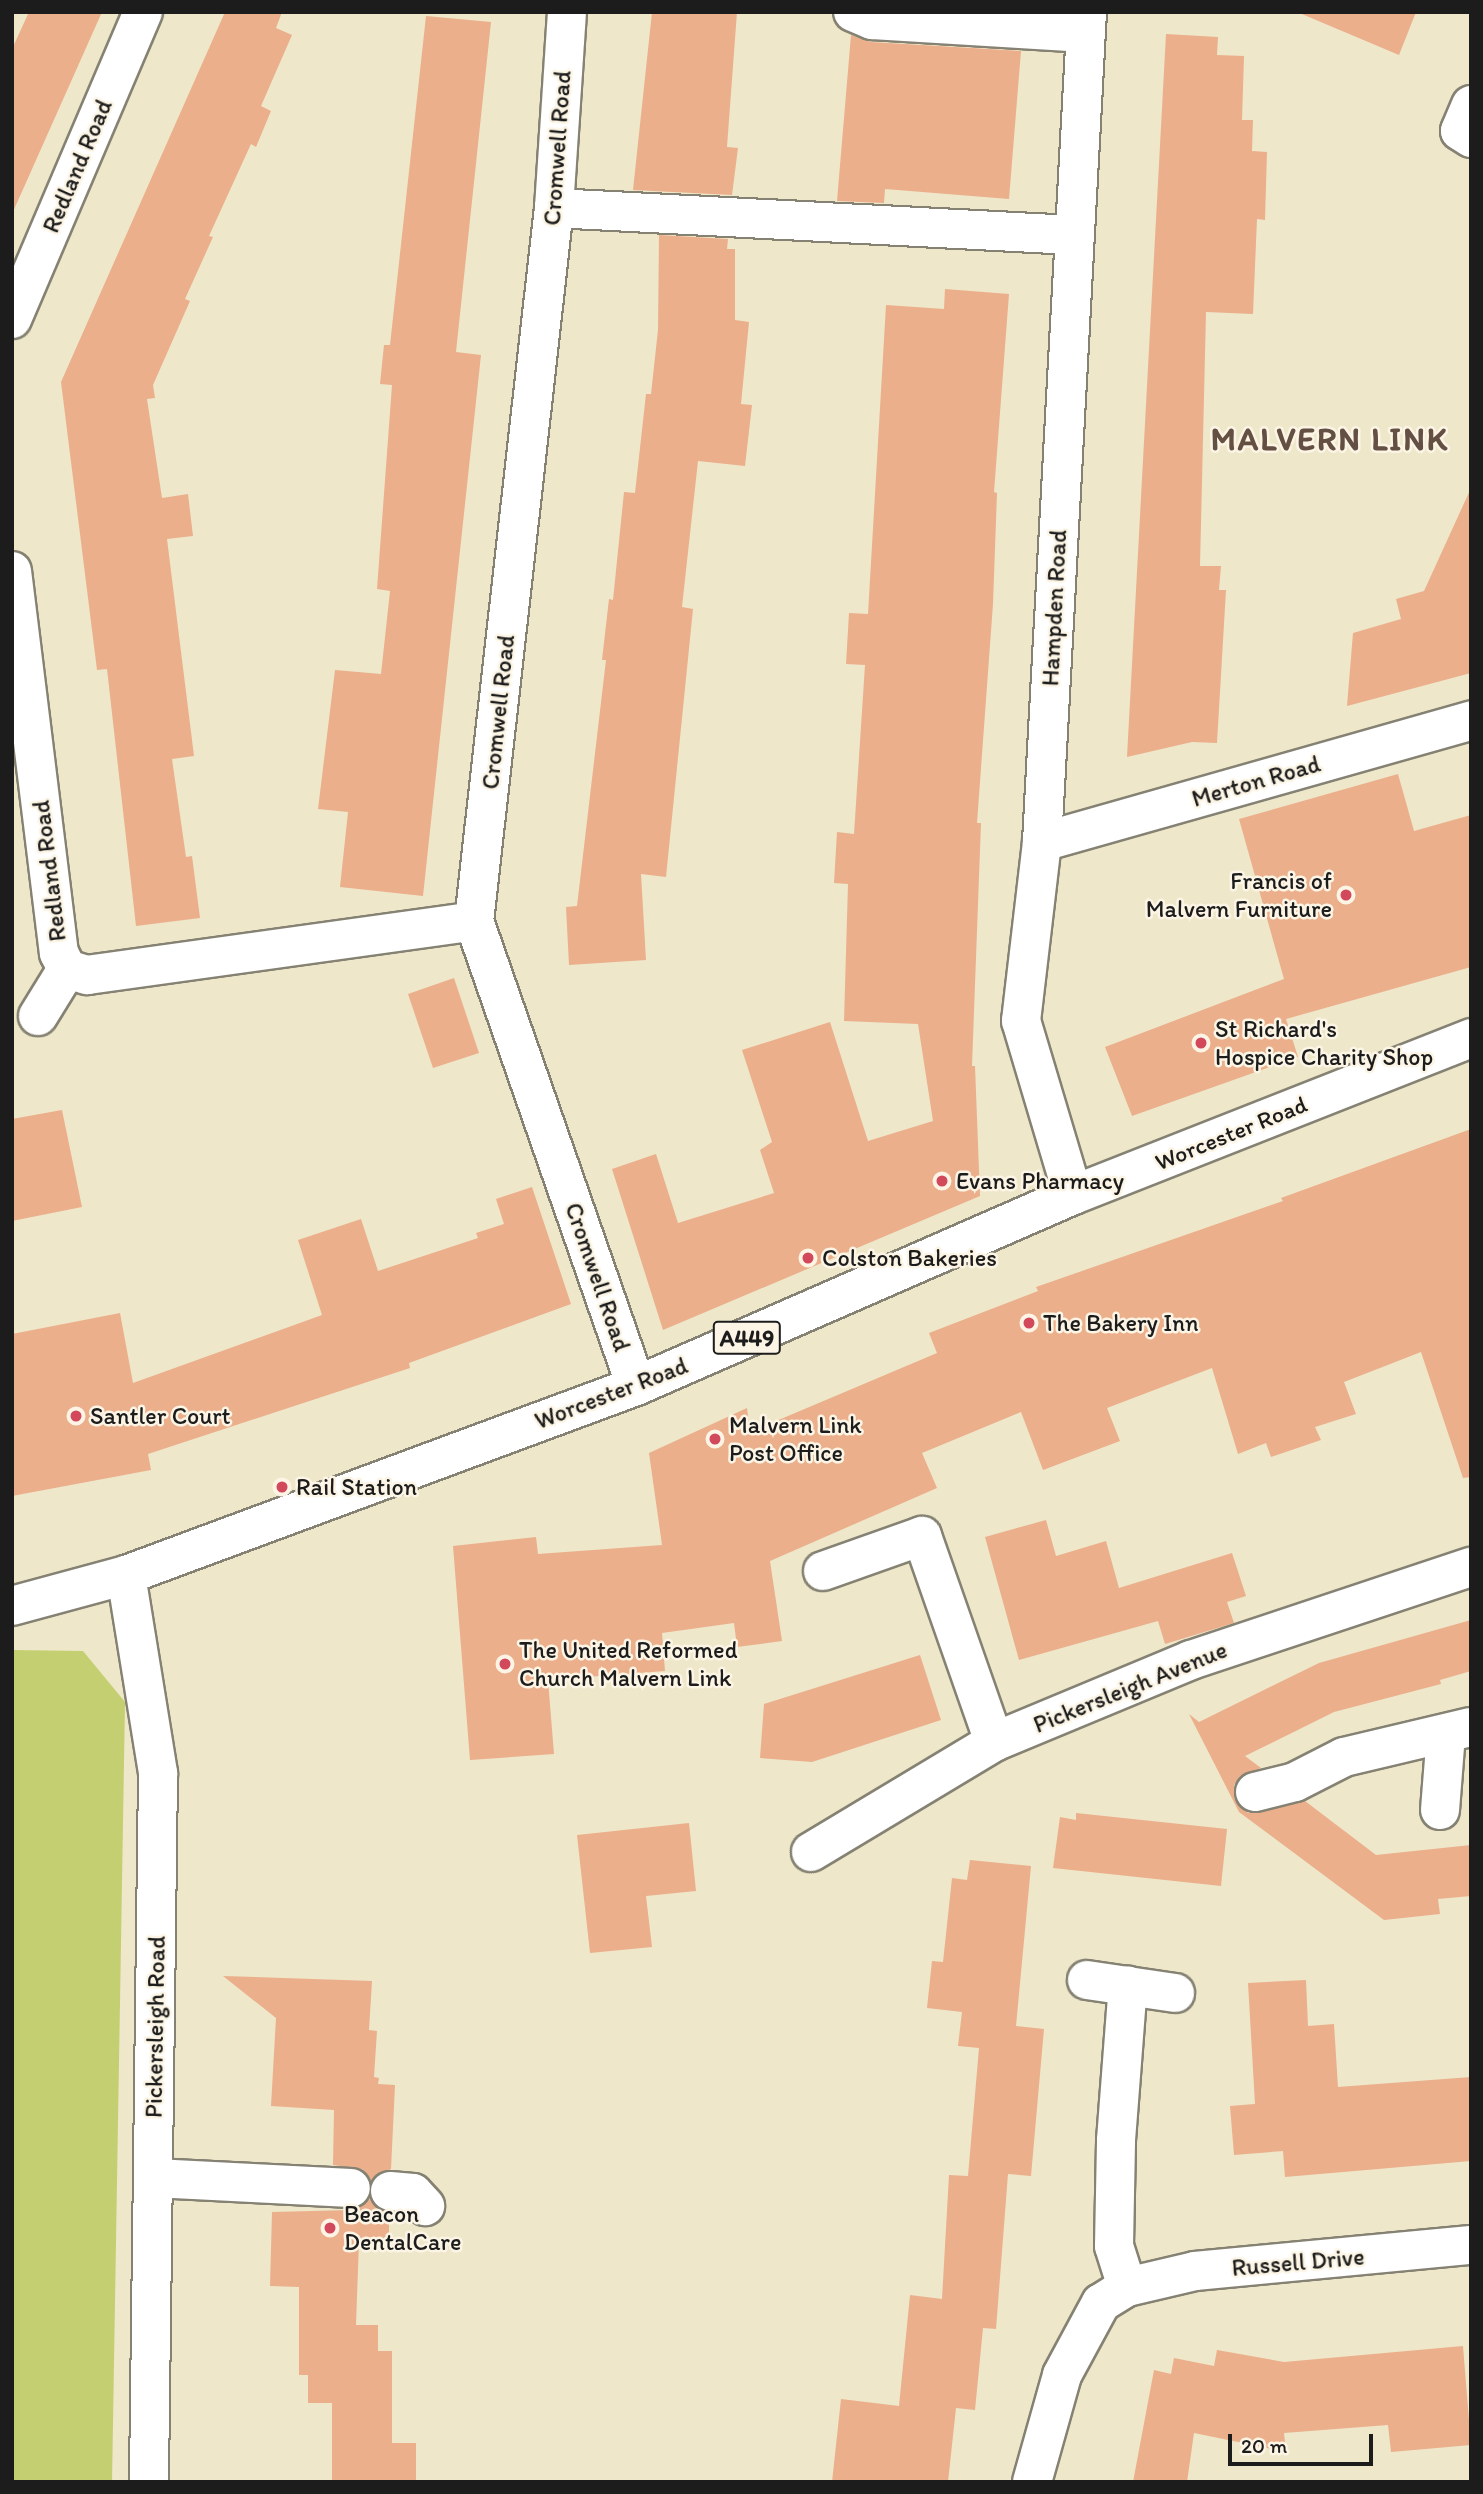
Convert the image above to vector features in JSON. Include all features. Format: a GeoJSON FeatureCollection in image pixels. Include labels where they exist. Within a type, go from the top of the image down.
{"type":"FeatureCollection","features":[{"type":"Feature","properties":{"kind":"main road","name":"Redland Road"},"geometry":{"type":"LineString","coordinates":[[12,319],[142,12]]}},
{"type":"Feature","properties":{"kind":"main road","name":"Cromwell Road"},"geometry":{"type":"LineString","coordinates":[[567,12],[554,208],[474,921],[636,1386]]}},
{"type":"Feature","properties":{"kind":"main road"},"geometry":{"type":"LineString","coordinates":[[853,12],[872,20],[1086,23]]}},
{"type":"Feature","properties":{"kind":"main road","name":"Hampden Road"},"geometry":{"type":"LineString","coordinates":[[1073,1195],[1021,1021],[1042,842],[1072,235],[1086,23]]}},
{"type":"Feature","properties":{"kind":"main road"},"geometry":{"type":"LineString","coordinates":[[1471,105],[1460,131],[1471,138]]}},
{"type":"Feature","properties":{"kind":"main road"},"geometry":{"type":"LineString","coordinates":[[554,208],[1072,235]]}},
{"type":"Feature","properties":{"kind":"main road","name":"Redland Road"},"geometry":{"type":"LineString","coordinates":[[12,571],[59,953],[67,969],[87,975],[474,921]]}},
{"type":"Feature","properties":{"kind":"main road","name":"Merton Road"},"geometry":{"type":"LineString","coordinates":[[1042,842],[1471,721]]}},
{"type":"Feature","properties":{"kind":"main road"},"geometry":{"type":"LineString","coordinates":[[38,1016],[67,969]]}},
{"type":"Feature","properties":{"kind":"main road","name":"Worcester Road"},"geometry":{"type":"LineString","coordinates":[[12,1606],[126,1575],[636,1386],[1073,1195],[1471,1038]]}},
{"type":"Feature","properties":{"kind":"main road"},"geometry":{"type":"LineString","coordinates":[[823,1571],[922,1536],[994,1742]]}},
{"type":"Feature","properties":{"kind":"main road","name":"Pickersleigh Avenue"},"geometry":{"type":"LineString","coordinates":[[811,1852],[994,1742],[1191,1660],[1471,1567]]}},
{"type":"Feature","properties":{"kind":"main road","name":"Pickersleigh Road"},"geometry":{"type":"LineString","coordinates":[[126,1575],[159,1773],[149,2482]]}},
{"type":"Feature","properties":{"kind":"main road"},"geometry":{"type":"LineString","coordinates":[[1255,1793],[1295,1782],[1344,1757],[1458,1730],[1440,1810]]}},
{"type":"Feature","properties":{"kind":"main road"},"geometry":{"type":"LineString","coordinates":[[1087,1980],[1175,1993]]}},
{"type":"Feature","properties":{"kind":"main road"},"geometry":{"type":"LineString","coordinates":[[1127,2287],[1114,2246],[1117,2127],[1128,1985]]}},
{"type":"Feature","properties":{"kind":"main road"},"geometry":{"type":"LineString","coordinates":[[153,2178],[351,2188]]}},
{"type":"Feature","properties":{"kind":"main road"},"geometry":{"type":"LineString","coordinates":[[390,2191],[413,2193],[425,2206]]}},
{"type":"Feature","properties":{"kind":"main road","name":"Russell Drive"},"geometry":{"type":"LineString","coordinates":[[1032,2482],[1062,2375],[1101,2303],[1127,2287],[1195,2271],[1471,2245]]}},
{"type":"Feature","properties":{"kind":"green space"},"geometry":{"type":"Polygon","coordinates":[[[12,1650],[83,1651],[125,1702],[112,2482],[12,2482],[12,1650]]]}},
{"type":"Feature","properties":{"kind":"building"},"geometry":{"type":"Polygon","coordinates":[[[29,12],[102,12],[12,214],[12,49],[29,12]]]}},
{"type":"Feature","properties":{"kind":"building"},"geometry":{"type":"Polygon","coordinates":[[[225,12],[282,12],[276,28],[292,35],[261,106],[271,111],[256,147],[251,144],[209,236],[213,237],[185,299],[190,301],[153,385],[155,398],[147,399],[162,498],[188,494],[193,536],[167,539],[194,756],[172,759],[186,857],[192,856],[200,918],[136,926],[107,669],[97,670],[61,382],[225,12]]]}},
{"type":"Feature","properties":{"kind":"building"},"geometry":{"type":"Polygon","coordinates":[[[652,12],[737,12],[727,147],[738,148],[732,195],[633,190],[652,12]]]}},
{"type":"Feature","properties":{"kind":"building"},"geometry":{"type":"Polygon","coordinates":[[[1297,12],[1416,12],[1399,55],[1297,12]]]}},
{"type":"Feature","properties":{"kind":"building"},"geometry":{"type":"Polygon","coordinates":[[[426,16],[491,22],[456,352],[481,355],[423,896],[340,887],[348,812],[318,809],[335,670],[381,674],[390,591],[377,589],[392,385],[380,384],[384,345],[390,345],[426,16]]]}},
{"type":"Feature","properties":{"kind":"building"},"geometry":{"type":"Polygon","coordinates":[[[1166,34],[1218,37],[1217,55],[1244,56],[1242,120],[1253,120],[1252,151],[1267,152],[1265,220],[1257,219],[1253,314],[1206,312],[1200,566],[1221,566],[1219,590],[1226,590],[1217,743],[1192,742],[1127,757],[1166,34]]]}},
{"type":"Feature","properties":{"kind":"building"},"geometry":{"type":"Polygon","coordinates":[[[851,35],[871,42],[1021,51],[1009,199],[885,189],[884,203],[837,201],[851,35]]]}},
{"type":"Feature","properties":{"kind":"building"},"geometry":{"type":"Polygon","coordinates":[[[659,235],[728,239],[727,249],[735,249],[735,320],[749,322],[741,404],[752,405],[745,466],[698,461],[682,607],[693,609],[666,877],[641,874],[646,960],[569,965],[566,907],[577,906],[606,660],[602,660],[609,599],[613,600],[624,492],[635,493],[646,394],[651,394],[658,330],[659,235]]]}},
{"type":"Feature","properties":{"kind":"building"},"geometry":{"type":"Polygon","coordinates":[[[945,289],[1009,294],[994,492],[997,493],[993,604],[977,823],[981,823],[972,1066],[975,1066],[980,1196],[663,1330],[612,1169],[656,1154],[678,1223],[774,1193],[760,1150],[772,1142],[742,1050],[830,1022],[868,1141],[933,1121],[918,1024],[844,1021],[848,884],[834,883],[837,832],[854,834],[865,665],[846,664],[849,613],[868,614],[886,305],[944,309],[945,289]]]}},
{"type":"Feature","properties":{"kind":"building"},"geometry":{"type":"Polygon","coordinates":[[[1471,488],[1471,673],[1347,706],[1353,633],[1401,619],[1396,599],[1424,591],[1471,488]]]}},
{"type":"Feature","properties":{"kind":"building","name":"Francis of Malvern Furniture"},"geometry":{"type":"Polygon","coordinates":[[[1398,774],[1414,831],[1471,815],[1471,967],[1286,1019],[1298,1057],[1132,1116],[1105,1047],[1284,979],[1239,819],[1398,774]]]}},
{"type":"Feature","properties":{"kind":"building"},"geometry":{"type":"Polygon","coordinates":[[[454,978],[479,1053],[433,1068],[408,994],[454,978]]]}},
{"type":"Feature","properties":{"kind":"building"},"geometry":{"type":"Polygon","coordinates":[[[62,1110],[82,1207],[12,1221],[12,1119],[62,1110]]]}},
{"type":"Feature","properties":{"kind":"building"},"geometry":{"type":"Polygon","coordinates":[[[1471,1129],[1471,1477],[1463,1478],[1421,1352],[1344,1382],[1356,1414],[1315,1427],[1321,1440],[1271,1457],[1266,1443],[1238,1454],[1212,1368],[1107,1408],[1120,1441],[1043,1470],[1021,1412],[922,1453],[937,1488],[770,1561],[782,1641],[737,1647],[734,1623],[662,1633],[665,1671],[548,1680],[554,1754],[470,1760],[453,1546],[536,1537],[538,1554],[662,1545],[649,1453],[747,1408],[750,1432],[937,1353],[929,1333],[1038,1291],[1036,1287],[1283,1201],[1281,1198],[1471,1129]]]}},
{"type":"Feature","properties":{"kind":"building"},"geometry":{"type":"Polygon","coordinates":[[[532,1187],[571,1304],[409,1363],[410,1368],[148,1454],[151,1470],[12,1496],[12,1334],[120,1313],[133,1383],[322,1315],[298,1240],[361,1219],[378,1271],[478,1238],[476,1233],[504,1224],[496,1199],[532,1187]]]}},
{"type":"Feature","properties":{"kind":"building"},"geometry":{"type":"Polygon","coordinates":[[[1046,1520],[1056,1556],[1106,1541],[1119,1588],[1232,1553],[1246,1596],[1227,1602],[1234,1623],[1165,1644],[1158,1621],[1019,1660],[985,1537],[1046,1520]]]}},
{"type":"Feature","properties":{"kind":"building"},"geometry":{"type":"Polygon","coordinates":[[[1471,1620],[1471,1671],[1440,1680],[1441,1684],[1334,1712],[1245,1756],[1261,1768],[1240,1776],[1234,1785],[1234,1798],[1248,1813],[1305,1801],[1376,1855],[1471,1845],[1471,1896],[1438,1899],[1440,1914],[1384,1920],[1239,1812],[1189,1714],[1199,1722],[1319,1663],[1471,1620]]]}},
{"type":"Feature","properties":{"kind":"building"},"geometry":{"type":"Polygon","coordinates":[[[920,1655],[941,1720],[812,1762],[760,1758],[764,1704],[920,1655]]]}},
{"type":"Feature","properties":{"kind":"building"},"geometry":{"type":"Polygon","coordinates":[[[1076,1813],[1227,1829],[1221,1886],[1053,1868],[1060,1817],[1076,1820],[1076,1813]]]}},
{"type":"Feature","properties":{"kind":"building"},"geometry":{"type":"Polygon","coordinates":[[[689,1823],[696,1891],[646,1896],[652,1947],[590,1953],[577,1835],[689,1823]]]}},
{"type":"Feature","properties":{"kind":"building"},"geometry":{"type":"Polygon","coordinates":[[[970,1860],[1031,1866],[1016,2026],[1044,2029],[1031,2176],[1008,2174],[996,2329],[983,2328],[975,2410],[956,2408],[948,2482],[832,2482],[841,2399],[899,2406],[910,2295],[942,2299],[949,2175],[968,2176],[979,2048],[958,2046],[962,2012],[927,2008],[932,1961],[943,1962],[952,1878],[967,1880],[970,1860]]]}},
{"type":"Feature","properties":{"kind":"building"},"geometry":{"type":"Polygon","coordinates":[[[223,1976],[372,1981],[369,2030],[377,2031],[374,2077],[379,2078],[378,2084],[395,2085],[391,2169],[371,2181],[362,2169],[333,2165],[334,2110],[271,2106],[276,2018],[223,1976]]]}},
{"type":"Feature","properties":{"kind":"building"},"geometry":{"type":"Polygon","coordinates":[[[1306,1980],[1308,2026],[1334,2024],[1338,2087],[1471,2077],[1471,2161],[1285,2177],[1283,2151],[1234,2155],[1230,2106],[1255,2104],[1248,1983],[1306,1980]]]}},
{"type":"Feature","properties":{"kind":"building"},"geometry":{"type":"Polygon","coordinates":[[[370,2199],[377,2208],[389,2213],[389,2243],[359,2242],[356,2325],[378,2325],[378,2351],[392,2351],[392,2443],[416,2443],[416,2482],[332,2482],[332,2403],[308,2403],[308,2375],[299,2375],[299,2287],[270,2286],[272,2212],[351,2210],[370,2199]]]}},
{"type":"Feature","properties":{"kind":"building"},"geometry":{"type":"Polygon","coordinates":[[[1463,2346],[1471,2445],[1391,2452],[1388,2425],[1284,2433],[1286,2452],[1194,2433],[1187,2482],[1133,2482],[1154,2370],[1171,2374],[1174,2358],[1214,2366],[1217,2350],[1284,2362],[1463,2346]]]}},
{"type":"Feature","properties":{"kind":"place","name":"Francis of Malvern Furniture"},"geometry":{"type":"Point","coordinates":[1346,895]}},
{"type":"Feature","properties":{"kind":"place","name":"St Richard's Hospice Charity Shop"},"geometry":{"type":"Point","coordinates":[1201,1043]}},
{"type":"Feature","properties":{"kind":"place","name":"Evans Pharmacy"},"geometry":{"type":"Point","coordinates":[942,1181]}},
{"type":"Feature","properties":{"kind":"place","name":"Colston Bakeries"},"geometry":{"type":"Point","coordinates":[808,1258]}},
{"type":"Feature","properties":{"kind":"place","name":"The Bakery Inn"},"geometry":{"type":"Point","coordinates":[1029,1323]}},
{"type":"Feature","properties":{"kind":"place","name":"Santler Court"},"geometry":{"type":"Point","coordinates":[76,1416]}},
{"type":"Feature","properties":{"kind":"place","name":"Malvern Link Post Office"},"geometry":{"type":"Point","coordinates":[715,1439]}},
{"type":"Feature","properties":{"kind":"place","name":"Rail Station"},"geometry":{"type":"Point","coordinates":[282,1487]}},
{"type":"Feature","properties":{"kind":"place","name":"The United Reformed Church Malvern Link"},"geometry":{"type":"Point","coordinates":[505,1664]}},
{"type":"Feature","properties":{"kind":"place","name":"Beacon DentalCare"},"geometry":{"type":"Point","coordinates":[330,2228]}},
{"type":"Feature","properties":{"kind":"district","name":"MALVERN LINK"},"geometry":{"type":"Point","coordinates":[1330,439]}}]}
